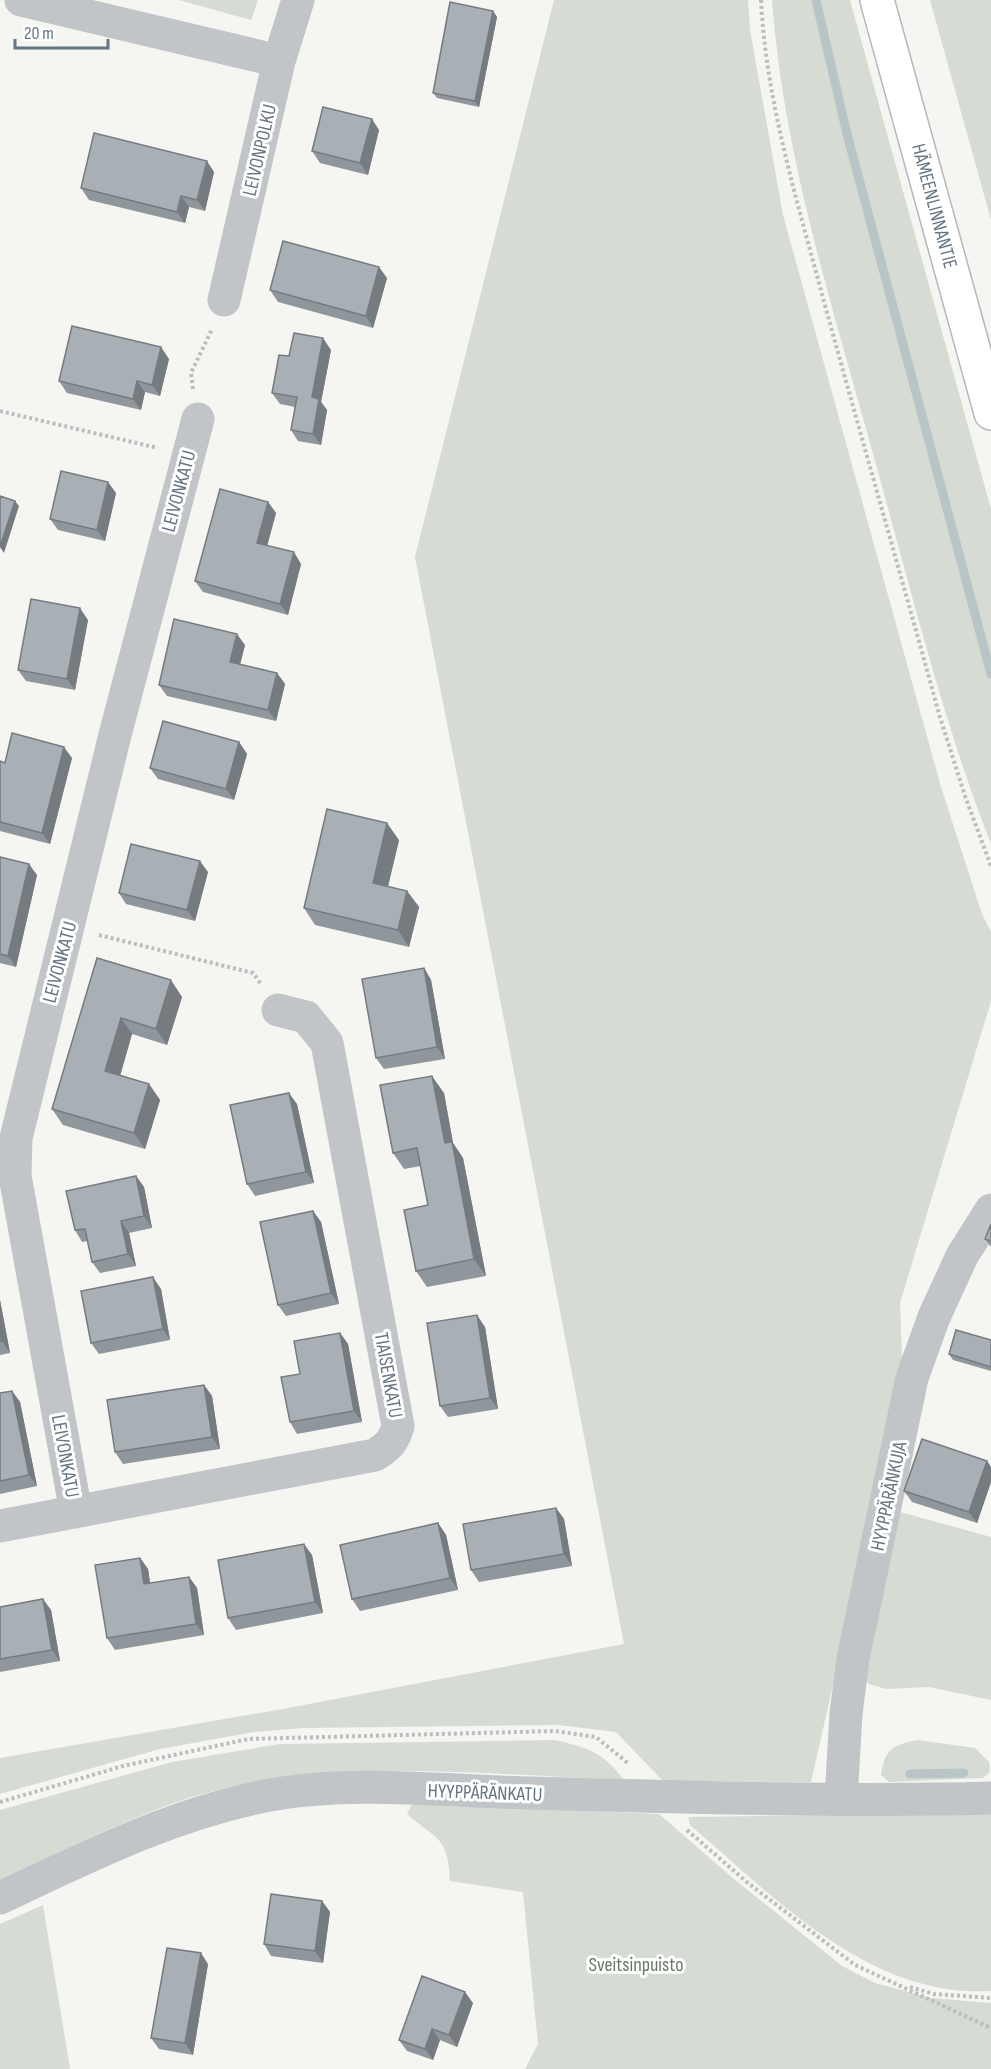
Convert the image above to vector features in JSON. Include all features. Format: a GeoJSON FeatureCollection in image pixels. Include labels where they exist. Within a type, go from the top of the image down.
{"type":"FeatureCollection","features":[{"type":"Feature","properties":{"kind":"main road","name":"HÄMEENLINNANTIE"},"geometry":{"type":"LineString","coordinates":[[877,0],[991,413]]}},
{"type":"Feature","properties":{"kind":"street"},"geometry":{"type":"LineString","coordinates":[[21,0],[279,61]]}},
{"type":"Feature","properties":{"kind":"street","name":"LEIVONPOLKU"},"geometry":{"type":"LineString","coordinates":[[224,300],[279,61],[298,0]]}},
{"type":"Feature","properties":{"kind":"street","name":"LEIVONKATU"},"geometry":{"type":"LineString","coordinates":[[76,1512],[15,1176],[16,1138],[30,1074],[198,419]]}},
{"type":"Feature","properties":{"kind":"street","name":"TIAISENKATU"},"geometry":{"type":"LineString","coordinates":[[0,1526],[375,1455],[388,1448],[394,1438],[398,1426],[327,1043],[306,1017],[278,1010]]}},
{"type":"Feature","properties":{"kind":"street","name":"HYYPPÄRÄNKUJA"},"geometry":{"type":"LineString","coordinates":[[841,1799],[846,1714],[853,1659],[912,1378],[934,1317],[962,1256],[991,1210]]}},
{"type":"Feature","properties":{"kind":"street","name":"HYYPPÄRÄNKATU"},"geometry":{"type":"LineString","coordinates":[[0,1898],[92,1854],[200,1812],[294,1792],[328,1788],[841,1799],[991,1798]]}},
{"type":"Feature","properties":{"kind":"path"},"geometry":{"type":"LineString","coordinates":[[761,0],[762,28],[776,115],[799,210],[939,714],[965,796],[991,866]]}},
{"type":"Feature","properties":{"kind":"path"},"geometry":{"type":"LineString","coordinates":[[198,419],[191,373],[224,300]]}},
{"type":"Feature","properties":{"kind":"path"},"geometry":{"type":"LineString","coordinates":[[0,411],[188,454]]}},
{"type":"Feature","properties":{"kind":"path"},"geometry":{"type":"LineString","coordinates":[[68,928],[253,973],[278,1010]]}},
{"type":"Feature","properties":{"kind":"path"},"geometry":{"type":"LineString","coordinates":[[900,1985],[934,1994],[991,1998]]}},
{"type":"Feature","properties":{"kind":"green space"},"geometry":{"type":"Polygon","coordinates":[[[179,0],[258,0],[251,20],[179,0]]]}},
{"type":"Feature","properties":{"kind":"green space"},"geometry":{"type":"Polygon","coordinates":[[[554,0],[748,0],[750,30],[783,215],[941,787],[982,914],[991,932],[991,1001],[900,1303],[902,1356],[874,1505],[811,1782],[663,1781],[616,1732],[558,1725],[303,1728],[254,1732],[160,1749],[0,1794],[0,1758],[288,1708],[624,1644],[415,557],[554,0]]]}},
{"type":"Feature","properties":{"kind":"green space"},"geometry":{"type":"Polygon","coordinates":[[[772,0],[850,0],[991,509],[991,844],[941,698],[825,283],[786,114],[772,0]]]}},
{"type":"Feature","properties":{"kind":"green space"},"geometry":{"type":"Polygon","coordinates":[[[930,0],[991,0],[991,220],[930,0]]]}},
{"type":"Feature","properties":{"kind":"green space"},"geometry":{"type":"Polygon","coordinates":[[[893,1510],[991,1537],[991,1700],[929,1687],[886,1689],[868,1684],[861,1659],[893,1510]]]}},
{"type":"Feature","properties":{"kind":"green space"},"geometry":{"type":"Polygon","coordinates":[[[554,1740],[594,1752],[609,1763],[624,1780],[426,1771],[326,1773],[277,1778],[230,1787],[170,1804],[141,1815],[0,1881],[0,1810],[172,1762],[280,1744],[554,1740]]]}},
{"type":"Feature","properties":{"kind":"green space"},"geometry":{"type":"Polygon","coordinates":[[[918,1740],[975,1748],[989,1762],[990,1772],[983,1778],[889,1782],[881,1775],[888,1753],[896,1746],[918,1740]]]}},
{"type":"Feature","properties":{"kind":"green space","name":"Sveitsinpuisto"},"geometry":{"type":"Polygon","coordinates":[[[417,1803],[659,1814],[734,1879],[842,1966],[875,1983],[931,1998],[991,2003],[991,2069],[525,2069],[538,2044],[523,1892],[450,1881],[444,1847],[434,1835],[407,1814],[411,1806],[417,1803]]]}},
{"type":"Feature","properties":{"kind":"green space"},"geometry":{"type":"Polygon","coordinates":[[[991,1813],[991,1991],[947,1989],[905,1978],[865,1961],[827,1938],[756,1883],[690,1825],[688,1817],[991,1813]]]}},
{"type":"Feature","properties":{"kind":"green space"},"geometry":{"type":"Polygon","coordinates":[[[43,1905],[70,2069],[0,2069],[0,1924],[43,1905]]]}},
{"type":"Feature","properties":{"kind":"building"},"geometry":{"type":"Polygon","coordinates":[[[450,2],[493,11],[475,101],[433,93],[450,2]]]}},
{"type":"Feature","properties":{"kind":"building"},"geometry":{"type":"Polygon","coordinates":[[[323,107],[372,119],[360,163],[312,151],[323,107]]]}},
{"type":"Feature","properties":{"kind":"building"},"geometry":{"type":"Polygon","coordinates":[[[94,133],[207,161],[197,200],[181,196],[177,212],[81,188],[94,133]]]}},
{"type":"Feature","properties":{"kind":"building"},"geometry":{"type":"Polygon","coordinates":[[[283,241],[379,267],[366,316],[270,290],[283,241]]]}},
{"type":"Feature","properties":{"kind":"building"},"geometry":{"type":"Polygon","coordinates":[[[72,326],[161,347],[152,385],[137,381],[133,399],[59,381],[72,326]]]}},
{"type":"Feature","properties":{"kind":"building"},"geometry":{"type":"Polygon","coordinates":[[[294,333],[323,338],[312,397],[319,399],[313,434],[291,430],[297,397],[272,393],[279,355],[289,356],[294,333]]]}},
{"type":"Feature","properties":{"kind":"building"},"geometry":{"type":"Polygon","coordinates":[[[61,471],[108,482],[97,530],[50,519],[61,471]]]}},
{"type":"Feature","properties":{"kind":"building"},"geometry":{"type":"Polygon","coordinates":[[[220,489],[268,502],[257,543],[294,552],[280,604],[195,581],[220,489]]]}},
{"type":"Feature","properties":{"kind":"building"},"geometry":{"type":"Polygon","coordinates":[[[0,496],[15,501],[0,547],[0,496]]]}},
{"type":"Feature","properties":{"kind":"building"},"geometry":{"type":"Polygon","coordinates":[[[31,599],[80,608],[67,679],[18,670],[31,599]]]}},
{"type":"Feature","properties":{"kind":"building"},"geometry":{"type":"Polygon","coordinates":[[[174,619],[237,634],[230,662],[277,673],[268,710],[159,685],[174,619]]]}},
{"type":"Feature","properties":{"kind":"building"},"geometry":{"type":"Polygon","coordinates":[[[163,721],[239,742],[226,789],[150,768],[163,721]]]}},
{"type":"Feature","properties":{"kind":"building"},"geometry":{"type":"Polygon","coordinates":[[[12,733],[64,747],[42,833],[0,822],[0,761],[5,763],[12,733]]]}},
{"type":"Feature","properties":{"kind":"building"},"geometry":{"type":"Polygon","coordinates":[[[327,809],[387,823],[373,883],[407,891],[398,930],[304,908],[327,809]]]}},
{"type":"Feature","properties":{"kind":"building"},"geometry":{"type":"Polygon","coordinates":[[[131,844],[200,861],[187,910],[119,893],[131,844]]]}},
{"type":"Feature","properties":{"kind":"building"},"geometry":{"type":"Polygon","coordinates":[[[0,857],[29,864],[8,956],[0,954],[0,857]]]}},
{"type":"Feature","properties":{"kind":"building"},"geometry":{"type":"Polygon","coordinates":[[[97,958],[171,980],[156,1029],[121,1018],[105,1071],[149,1084],[134,1133],[52,1109],[97,958]]]}},
{"type":"Feature","properties":{"kind":"building"},"geometry":{"type":"Polygon","coordinates":[[[424,968],[437,1047],[376,1058],[362,979],[424,968]]]}},
{"type":"Feature","properties":{"kind":"building"},"geometry":{"type":"Polygon","coordinates":[[[432,1076],[445,1143],[452,1142],[474,1259],[416,1271],[404,1210],[428,1205],[417,1148],[393,1153],[380,1085],[432,1076]]]}},
{"type":"Feature","properties":{"kind":"building"},"geometry":{"type":"Polygon","coordinates":[[[289,1093],[306,1172],[247,1184],[230,1105],[289,1093]]]}},
{"type":"Feature","properties":{"kind":"building"},"geometry":{"type":"Polygon","coordinates":[[[136,1176],[144,1216],[121,1221],[128,1254],[92,1262],[85,1229],[75,1230],[66,1191],[136,1176]]]}},
{"type":"Feature","properties":{"kind":"building"},"geometry":{"type":"Polygon","coordinates":[[[313,1211],[331,1293],[278,1305],[260,1222],[313,1211]]]}},
{"type":"Feature","properties":{"kind":"building"},"geometry":{"type":"Polygon","coordinates":[[[991,1224],[991,1241],[985,1239],[991,1224]]]}},
{"type":"Feature","properties":{"kind":"building"},"geometry":{"type":"Polygon","coordinates":[[[153,1277],[163,1329],[91,1343],[81,1291],[153,1277]]]}},
{"type":"Feature","properties":{"kind":"building"},"geometry":{"type":"Polygon","coordinates":[[[477,1315],[490,1398],[440,1406],[427,1323],[477,1315]]]}},
{"type":"Feature","properties":{"kind":"building"},"geometry":{"type":"Polygon","coordinates":[[[956,1330],[991,1340],[991,1367],[949,1354],[956,1330]]]}},
{"type":"Feature","properties":{"kind":"building"},"geometry":{"type":"Polygon","coordinates":[[[340,1333],[354,1411],[290,1422],[281,1377],[300,1374],[294,1341],[340,1333]]]}},
{"type":"Feature","properties":{"kind":"building"},"geometry":{"type":"Polygon","coordinates":[[[204,1385],[212,1437],[115,1452],[107,1400],[204,1385]]]}},
{"type":"Feature","properties":{"kind":"building"},"geometry":{"type":"Polygon","coordinates":[[[12,1391],[29,1475],[0,1481],[0,1393],[12,1391]]]}},
{"type":"Feature","properties":{"kind":"building"},"geometry":{"type":"Polygon","coordinates":[[[922,1439],[987,1461],[969,1512],[904,1491],[922,1439]]]}},
{"type":"Feature","properties":{"kind":"building"},"geometry":{"type":"Polygon","coordinates":[[[556,1508],[564,1554],[471,1570],[463,1524],[556,1508]]]}},
{"type":"Feature","properties":{"kind":"building"},"geometry":{"type":"Polygon","coordinates":[[[438,1523],[450,1578],[352,1599],[340,1545],[438,1523]]]}},
{"type":"Feature","properties":{"kind":"building"},"geometry":{"type":"Polygon","coordinates":[[[304,1544],[315,1602],[228,1618],[218,1560],[304,1544]]]}},
{"type":"Feature","properties":{"kind":"building"},"geometry":{"type":"Polygon","coordinates":[[[140,1558],[144,1584],[189,1577],[196,1624],[107,1638],[95,1565],[140,1558]]]}},
{"type":"Feature","properties":{"kind":"building"},"geometry":{"type":"Polygon","coordinates":[[[43,1599],[52,1650],[0,1659],[0,1607],[43,1599]]]}},
{"type":"Feature","properties":{"kind":"building"},"geometry":{"type":"Polygon","coordinates":[[[271,1894],[322,1901],[315,1951],[264,1944],[271,1894]]]}},
{"type":"Feature","properties":{"kind":"building"},"geometry":{"type":"Polygon","coordinates":[[[167,1948],[201,1953],[185,2043],[151,2038],[167,1948]]]}},
{"type":"Feature","properties":{"kind":"building"},"geometry":{"type":"Polygon","coordinates":[[[422,1976],[465,1992],[449,2035],[432,2029],[425,2049],[399,2040],[422,1976]]]}},
{"type":"Feature","properties":{"kind":"waterway"},"geometry":{"type":"LineString","coordinates":[[816,0],[847,134],[991,674]]}},
{"type":"Feature","properties":{"kind":"waterway"},"geometry":{"type":"LineString","coordinates":[[910,1774],[964,1773]]}}]}
